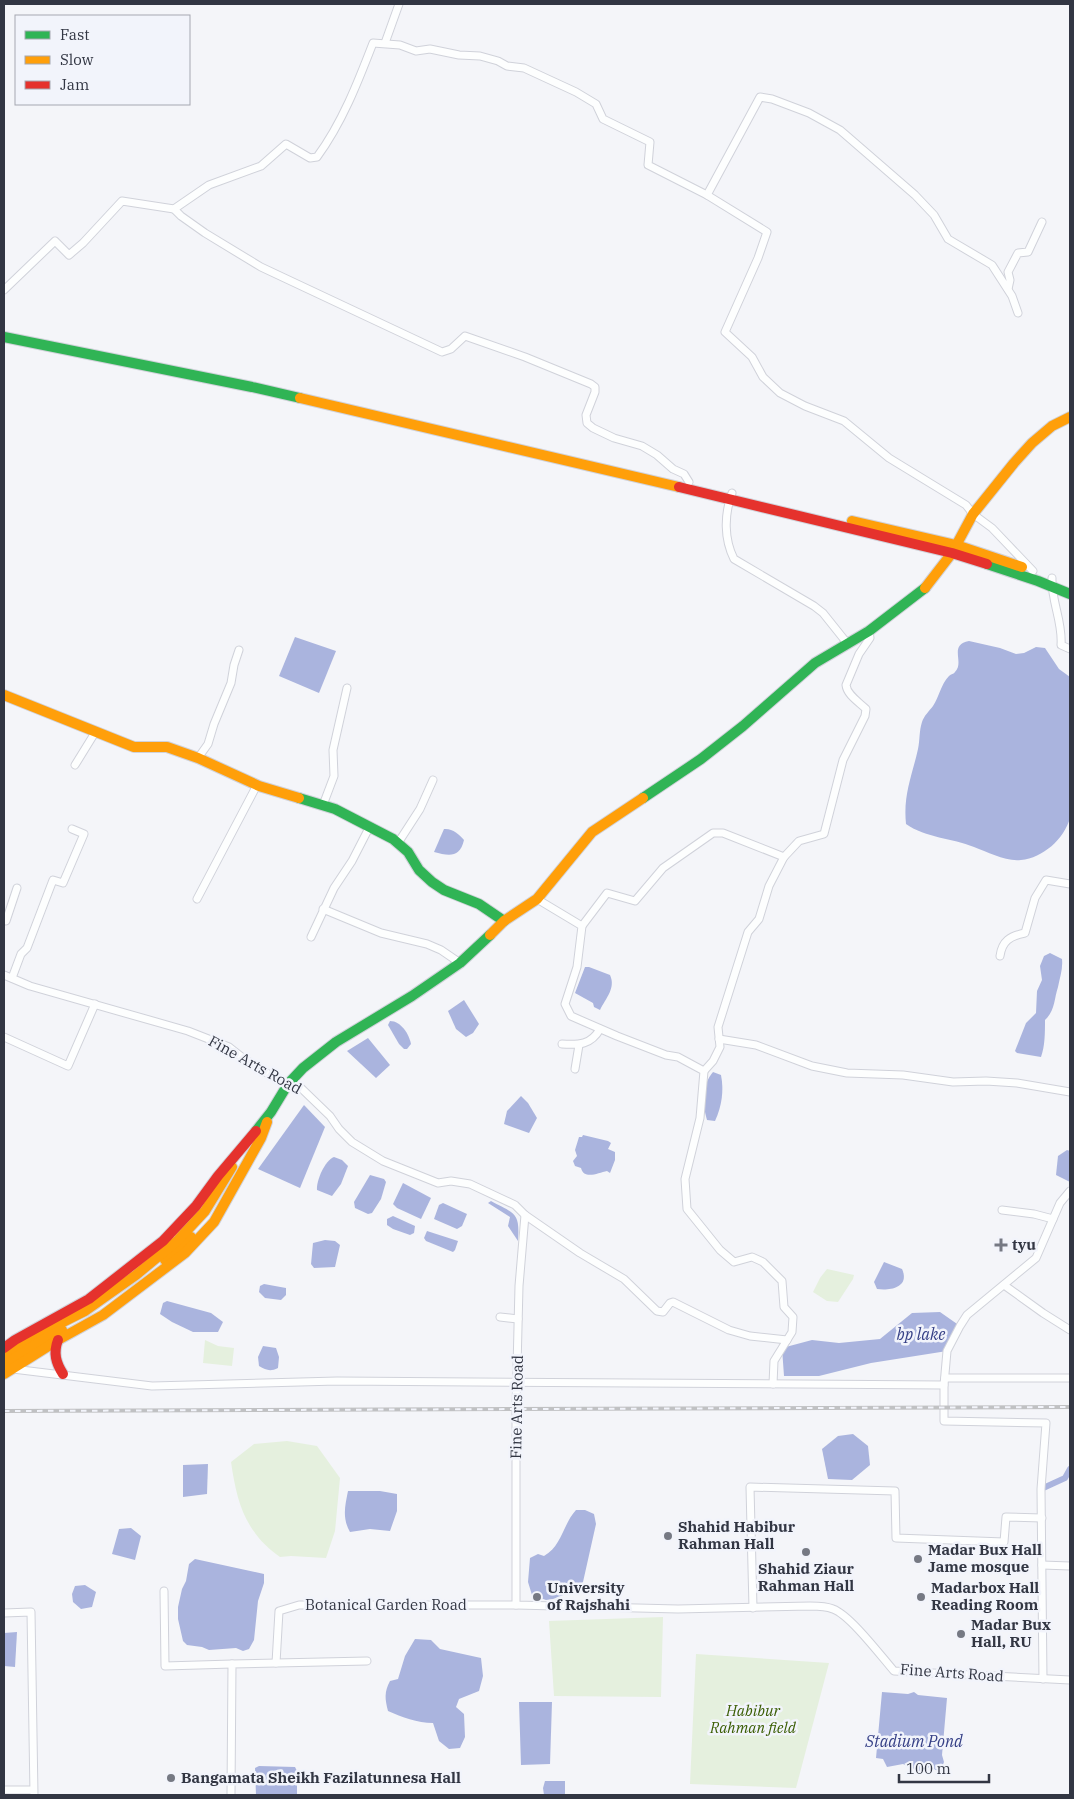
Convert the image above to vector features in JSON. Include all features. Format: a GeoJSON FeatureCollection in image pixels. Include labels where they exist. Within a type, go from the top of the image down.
{"type":"FeatureCollection","features":[{"type":"Feature","properties":{"kind":"main road"},"geometry":{"type":"LineString","coordinates":[[4,331],[253,380],[689,482],[730,496]]}},
{"type":"Feature","properties":{"kind":"main road"},"geometry":{"type":"LineString","coordinates":[[4,338],[252,387],[954,549],[1032,571],[1070,594]]}},
{"type":"Feature","properties":{"kind":"main road"},"geometry":{"type":"LineString","coordinates":[[4,1348],[89,1299],[162,1241],[196,1206],[218,1176],[271,1112],[288,1084],[303,1068],[336,1042],[412,996],[460,963],[504,921],[537,899],[592,832],[701,759],[743,726],[815,663],[869,631],[924,588],[954,549],[974,514],[1032,443],[1052,426],[1070,417]]}},
{"type":"Feature","properties":{"kind":"main road"},"geometry":{"type":"LineString","coordinates":[[954,549],[1052,582],[1070,585]]}},
{"type":"Feature","properties":{"kind":"main road"},"geometry":{"type":"LineString","coordinates":[[4,695],[27,706],[134,747],[167,747],[198,758],[257,785],[335,809],[370,826],[398,843],[408,852],[419,870],[444,890],[479,904],[504,921]]}},
{"type":"Feature","properties":{"kind":"main road"},"geometry":{"type":"LineString","coordinates":[[6,1369],[103,1315],[185,1253],[214,1222],[261,1138],[271,1112]]}},
{"type":"Feature","properties":{"kind":"main road"},"geometry":{"type":"LineString","coordinates":[[6,1369],[40,1341],[89,1317],[141,1280],[183,1245],[211,1215],[230,1178],[238,1154]]}},
{"type":"Feature","properties":{"kind":"main road"},"geometry":{"type":"LineString","coordinates":[[4,1356],[37,1335],[85,1311],[136,1275],[178,1240],[230,1178],[247,1162]]}},
{"type":"Feature","properties":{"kind":"main road"},"geometry":{"type":"LineString","coordinates":[[58,1340],[55,1346],[55,1354],[57,1365],[63,1374]]}},
{"type":"Feature","properties":{"kind":"street"},"geometry":{"type":"LineString","coordinates":[[385,43],[399,4]]}},
{"type":"Feature","properties":{"kind":"street"},"geometry":{"type":"LineString","coordinates":[[174,209],[209,184],[261,166],[286,144],[310,158],[317,157],[329,141],[356,86],[373,43],[400,45],[416,51],[430,50],[460,56],[480,56],[498,61],[507,66],[524,68],[568,88],[596,104],[603,119],[650,142],[648,165],[707,195],[767,232],[758,258],[725,332],[752,357],[763,377],[780,393],[805,406],[844,421],[876,448],[966,505],[992,528],[1032,571]]}},
{"type":"Feature","properties":{"kind":"street"},"geometry":{"type":"LineString","coordinates":[[707,195],[760,97],[772,99],[809,113],[840,130],[915,195],[934,215],[948,239],[992,265],[1012,296],[1018,313]]}},
{"type":"Feature","properties":{"kind":"street"},"geometry":{"type":"LineString","coordinates":[[4,290],[55,241],[69,255],[83,243],[122,201],[174,209],[189,222],[261,267],[442,352],[451,350],[465,336],[525,357],[591,384],[595,387],[595,392],[586,415],[587,423],[592,428],[614,438],[642,446],[657,455],[673,469],[684,474],[689,482]]}},
{"type":"Feature","properties":{"kind":"street"},"geometry":{"type":"LineString","coordinates":[[1008,289],[1010,280],[1008,272],[1018,253],[1028,252],[1042,222]]}},
{"type":"Feature","properties":{"kind":"street"},"geometry":{"type":"LineString","coordinates":[[730,496],[726,519],[728,547],[734,559],[814,606],[823,613],[847,643]]}},
{"type":"Feature","properties":{"kind":"street"},"geometry":{"type":"LineString","coordinates":[[1052,582],[1060,624],[1061,645],[1070,648]]}},
{"type":"Feature","properties":{"kind":"street"},"geometry":{"type":"LineString","coordinates":[[773,1384],[774,1361],[792,1332],[793,1318],[784,1308],[782,1281],[763,1262],[752,1257],[734,1262],[720,1250],[687,1209],[685,1178],[700,1118],[704,1071],[720,1047],[718,1027],[748,932],[759,919],[769,886],[784,857],[798,841],[824,834],[843,760],[865,716],[866,709],[850,694],[846,689],[846,685],[859,654],[870,638],[869,631]]}},
{"type":"Feature","properties":{"kind":"street"},"geometry":{"type":"LineString","coordinates":[[198,758],[208,744],[231,683],[239,650]]}},
{"type":"Feature","properties":{"kind":"street"},"geometry":{"type":"LineString","coordinates":[[324,805],[334,776],[333,750],[347,688]]}},
{"type":"Feature","properties":{"kind":"street"},"geometry":{"type":"LineString","coordinates":[[76,765],[96,731]]}},
{"type":"Feature","properties":{"kind":"street"},"geometry":{"type":"LineString","coordinates":[[398,843],[420,809],[433,780]]}},
{"type":"Feature","properties":{"kind":"street"},"geometry":{"type":"LineString","coordinates":[[197,899],[257,785]]}},
{"type":"Feature","properties":{"kind":"street"},"geometry":{"type":"LineString","coordinates":[[311,937],[334,888],[352,861],[370,826]]}},
{"type":"Feature","properties":{"kind":"street"},"geometry":{"type":"LineString","coordinates":[[12,978],[21,954],[27,948],[53,880],[63,883],[84,834],[72,829]]}},
{"type":"Feature","properties":{"kind":"street"},"geometry":{"type":"LineString","coordinates":[[704,1071],[678,1057],[666,1055],[571,1016],[564,1004],[577,967],[582,926],[607,893],[635,901],[663,868],[713,833],[723,834],[784,857]]}},
{"type":"Feature","properties":{"kind":"street"},"geometry":{"type":"LineString","coordinates":[[1000,956],[1004,942],[1014,935],[1025,933],[1035,898],[1046,880],[1070,884]]}},
{"type":"Feature","properties":{"kind":"street"},"geometry":{"type":"LineString","coordinates":[[5,923],[17,888]]}},
{"type":"Feature","properties":{"kind":"street"},"geometry":{"type":"LineString","coordinates":[[537,899],[582,926]]}},
{"type":"Feature","properties":{"kind":"street"},"geometry":{"type":"LineString","coordinates":[[323,909],[381,933],[427,944],[441,950],[460,963]]}},
{"type":"Feature","properties":{"kind":"street","name":"Fine Arts Road"},"geometry":{"type":"LineString","coordinates":[[4,975],[30,986],[210,1039],[229,1048],[270,1075],[301,1088],[330,1116],[339,1129],[352,1142],[383,1161],[438,1183],[451,1181],[470,1184],[515,1205],[525,1215],[518,1319],[516,1605],[678,1609],[810,1606],[835,1609],[850,1622],[894,1671],[1070,1680]]}},
{"type":"Feature","properties":{"kind":"street"},"geometry":{"type":"LineString","coordinates":[[4,1037],[68,1066],[95,1004]]}},
{"type":"Feature","properties":{"kind":"street"},"geometry":{"type":"LineString","coordinates":[[562,1044],[579,1045],[589,1042],[597,1035],[600,1029]]}},
{"type":"Feature","properties":{"kind":"street"},"geometry":{"type":"LineString","coordinates":[[719,1039],[756,1045],[812,1066],[847,1073],[903,1075],[953,1082],[1017,1082],[1070,1092]]}},
{"type":"Feature","properties":{"kind":"street"},"geometry":{"type":"LineString","coordinates":[[575,1069],[579,1045]]}},
{"type":"Feature","properties":{"kind":"street"},"geometry":{"type":"LineString","coordinates":[[1043,1679],[1041,1489],[1046,1423],[944,1421],[944,1382],[948,1351],[967,1315],[1036,1258],[1060,1203],[1070,1191]]}},
{"type":"Feature","properties":{"kind":"street"},"geometry":{"type":"LineString","coordinates":[[1002,1210],[1034,1214],[1053,1219]]}},
{"type":"Feature","properties":{"kind":"street"},"geometry":{"type":"LineString","coordinates":[[525,1215],[580,1253],[624,1279],[657,1311],[663,1312],[673,1302],[729,1330],[750,1336],[787,1340]]}},
{"type":"Feature","properties":{"kind":"street"},"geometry":{"type":"LineString","coordinates":[[1004,1285],[1070,1330]]}},
{"type":"Feature","properties":{"kind":"street"},"geometry":{"type":"LineString","coordinates":[[500,1318],[518,1319]]}},
{"type":"Feature","properties":{"kind":"street"},"geometry":{"type":"LineString","coordinates":[[6,1369],[63,1374],[152,1386],[337,1381],[773,1384],[1070,1378]]}},
{"type":"Feature","properties":{"kind":"street"},"geometry":{"type":"LineString","coordinates":[[753,1608],[750,1487],[895,1491],[896,1538],[1004,1542],[1006,1517],[1042,1518]]}},
{"type":"Feature","properties":{"kind":"street"},"geometry":{"type":"LineString","coordinates":[[1042,1565],[1070,1566]]}},
{"type":"Feature","properties":{"kind":"street"},"geometry":{"type":"LineString","coordinates":[[164,1591],[165,1666],[367,1661]]}},
{"type":"Feature","properties":{"kind":"street","name":"Botanical Garden Road"},"geometry":{"type":"LineString","coordinates":[[276,1664],[279,1611],[299,1605],[516,1605]]}},
{"type":"Feature","properties":{"kind":"street"},"geometry":{"type":"LineString","coordinates":[[4,1613],[31,1612],[34,1793],[4,1790]]}},
{"type":"Feature","properties":{"kind":"street"},"geometry":{"type":"LineString","coordinates":[[231,1795],[232,1664]]}},
{"type":"Feature","properties":{"kind":"green space"},"geometry":{"type":"Polygon","coordinates":[[[827,1269],[854,1275],[838,1302],[827,1301],[813,1292],[827,1269]]]}},
{"type":"Feature","properties":{"kind":"green space"},"geometry":{"type":"Polygon","coordinates":[[[205,1340],[218,1346],[234,1348],[232,1366],[203,1363],[205,1340]]]}},
{"type":"Feature","properties":{"kind":"green space"},"geometry":{"type":"Polygon","coordinates":[[[287,1441],[317,1446],[340,1478],[335,1531],[326,1558],[280,1557],[258,1537],[251,1527],[236,1491],[231,1462],[254,1444],[287,1441]]]}},
{"type":"Feature","properties":{"kind":"green space"},"geometry":{"type":"Polygon","coordinates":[[[663,1617],[661,1697],[554,1696],[549,1621],[663,1617]]]}},
{"type":"Feature","properties":{"kind":"green space","name":"Habibur Rahman field"},"geometry":{"type":"Polygon","coordinates":[[[696,1654],[829,1663],[796,1788],[690,1784],[696,1654]]]}},
{"type":"Feature","properties":{"kind":"water"},"geometry":{"type":"Polygon","coordinates":[[[295,637],[336,651],[319,693],[279,676],[295,637]]]}},
{"type":"Feature","properties":{"kind":"water"},"geometry":{"type":"Polygon","coordinates":[[[969,641],[1000,648],[1016,654],[1024,653],[1036,647],[1045,648],[1059,669],[1070,677],[1071,814],[1067,826],[1058,840],[1037,856],[1021,860],[1003,858],[966,844],[922,832],[906,824],[907,795],[918,749],[922,722],[933,706],[946,679],[955,673],[958,668],[959,646],[969,641]]]}},
{"type":"Feature","properties":{"kind":"water"},"geometry":{"type":"Polygon","coordinates":[[[444,829],[450,829],[464,840],[457,853],[449,855],[434,852],[444,829]]]}},
{"type":"Feature","properties":{"kind":"water"},"geometry":{"type":"Polygon","coordinates":[[[1050,953],[1062,959],[1062,966],[1052,1009],[1045,1020],[1045,1035],[1041,1057],[1017,1053],[1015,1051],[1026,1023],[1036,1013],[1037,991],[1042,980],[1040,966],[1044,956],[1050,953]]]}},
{"type":"Feature","properties":{"kind":"water"},"geometry":{"type":"Polygon","coordinates":[[[585,967],[610,975],[612,980],[611,989],[600,1010],[594,1007],[593,1003],[575,993],[585,967]]]}},
{"type":"Feature","properties":{"kind":"water"},"geometry":{"type":"Polygon","coordinates":[[[464,1000],[479,1024],[473,1033],[466,1037],[456,1029],[448,1011],[464,1000]]]}},
{"type":"Feature","properties":{"kind":"water"},"geometry":{"type":"Polygon","coordinates":[[[390,1021],[398,1023],[406,1032],[411,1044],[407,1049],[404,1049],[399,1044],[388,1025],[390,1021]]]}},
{"type":"Feature","properties":{"kind":"water"},"geometry":{"type":"Polygon","coordinates":[[[368,1038],[390,1065],[376,1078],[347,1051],[368,1038]]]}},
{"type":"Feature","properties":{"kind":"water"},"geometry":{"type":"Polygon","coordinates":[[[713,1072],[721,1075],[722,1086],[721,1104],[715,1121],[707,1120],[704,1107],[705,1088],[713,1072]]]}},
{"type":"Feature","properties":{"kind":"water"},"geometry":{"type":"Polygon","coordinates":[[[521,1096],[528,1103],[537,1118],[529,1133],[504,1124],[507,1111],[521,1096]]]}},
{"type":"Feature","properties":{"kind":"water"},"geometry":{"type":"Polygon","coordinates":[[[304,1105],[325,1127],[300,1188],[258,1169],[304,1105]]]}},
{"type":"Feature","properties":{"kind":"water"},"geometry":{"type":"Polygon","coordinates":[[[583,1135],[611,1143],[608,1149],[615,1152],[615,1160],[610,1173],[607,1171],[588,1175],[581,1168],[575,1166],[573,1161],[577,1156],[575,1150],[579,1137],[583,1135]]]}},
{"type":"Feature","properties":{"kind":"water"},"geometry":{"type":"Polygon","coordinates":[[[1067,1150],[1070,1151],[1070,1182],[1056,1175],[1058,1156],[1067,1150]]]}},
{"type":"Feature","properties":{"kind":"water"},"geometry":{"type":"Polygon","coordinates":[[[334,1157],[342,1160],[348,1166],[341,1184],[332,1196],[317,1190],[317,1186],[324,1166],[334,1157]]]}},
{"type":"Feature","properties":{"kind":"water"},"geometry":{"type":"Polygon","coordinates":[[[370,1175],[384,1179],[386,1182],[381,1199],[372,1213],[368,1214],[355,1208],[354,1202],[370,1175]]]}},
{"type":"Feature","properties":{"kind":"water"},"geometry":{"type":"Polygon","coordinates":[[[403,1183],[431,1198],[421,1219],[397,1208],[393,1204],[403,1183]]]}},
{"type":"Feature","properties":{"kind":"water"},"geometry":{"type":"Polygon","coordinates":[[[491,1201],[511,1212],[517,1219],[518,1241],[508,1226],[510,1217],[488,1203],[491,1201]]]}},
{"type":"Feature","properties":{"kind":"water"},"geometry":{"type":"Polygon","coordinates":[[[443,1203],[467,1214],[462,1226],[457,1229],[434,1219],[439,1205],[443,1203]]]}},
{"type":"Feature","properties":{"kind":"water"},"geometry":{"type":"Polygon","coordinates":[[[393,1216],[415,1226],[414,1233],[410,1235],[387,1225],[387,1219],[393,1216]]]}},
{"type":"Feature","properties":{"kind":"water"},"geometry":{"type":"Polygon","coordinates":[[[427,1231],[458,1241],[455,1250],[453,1252],[426,1241],[424,1238],[427,1231]]]}},
{"type":"Feature","properties":{"kind":"water"},"geometry":{"type":"Polygon","coordinates":[[[325,1240],[335,1241],[340,1245],[335,1267],[314,1268],[311,1264],[313,1243],[325,1240]]]}},
{"type":"Feature","properties":{"kind":"water"},"geometry":{"type":"Polygon","coordinates":[[[884,1262],[902,1269],[903,1280],[901,1284],[893,1288],[877,1289],[874,1282],[884,1262]]]}},
{"type":"Feature","properties":{"kind":"water"},"geometry":{"type":"Polygon","coordinates":[[[264,1284],[286,1288],[286,1295],[281,1300],[265,1298],[259,1292],[260,1286],[264,1284]]]}},
{"type":"Feature","properties":{"kind":"water"},"geometry":{"type":"Polygon","coordinates":[[[167,1301],[211,1313],[223,1322],[218,1332],[193,1332],[160,1314],[163,1303],[167,1301]]]}},
{"type":"Feature","properties":{"kind":"water","name":"bp lake"},"geometry":{"type":"Polygon","coordinates":[[[940,1312],[960,1326],[947,1351],[871,1363],[819,1376],[784,1376],[782,1348],[812,1340],[839,1343],[880,1339],[912,1313],[940,1312]]]}},
{"type":"Feature","properties":{"kind":"water"},"geometry":{"type":"Polygon","coordinates":[[[263,1346],[276,1348],[279,1357],[278,1368],[268,1370],[259,1366],[258,1357],[263,1346]]]}},
{"type":"Feature","properties":{"kind":"water"},"geometry":{"type":"Polygon","coordinates":[[[853,1434],[868,1446],[870,1465],[852,1480],[828,1479],[822,1449],[838,1436],[853,1434]]]}},
{"type":"Feature","properties":{"kind":"water"},"geometry":{"type":"Polygon","coordinates":[[[208,1464],[207,1494],[183,1497],[183,1465],[208,1464]]]}},
{"type":"Feature","properties":{"kind":"water"},"geometry":{"type":"Polygon","coordinates":[[[348,1491],[380,1491],[397,1494],[397,1511],[390,1531],[370,1529],[350,1532],[345,1517],[348,1491]]]}},
{"type":"Feature","properties":{"kind":"water"},"geometry":{"type":"Polygon","coordinates":[[[576,1510],[585,1510],[594,1514],[596,1524],[583,1582],[574,1591],[553,1599],[546,1600],[532,1595],[528,1582],[530,1558],[538,1554],[544,1556],[555,1547],[576,1510]]]}},
{"type":"Feature","properties":{"kind":"water"},"geometry":{"type":"Polygon","coordinates":[[[131,1528],[141,1536],[135,1560],[112,1554],[119,1529],[131,1528]]]}},
{"type":"Feature","properties":{"kind":"water"},"geometry":{"type":"Polygon","coordinates":[[[195,1559],[264,1574],[264,1583],[258,1601],[254,1640],[249,1649],[243,1651],[236,1648],[209,1650],[187,1645],[183,1641],[178,1619],[178,1607],[189,1564],[195,1559]]]}},
{"type":"Feature","properties":{"kind":"water"},"geometry":{"type":"Polygon","coordinates":[[[85,1585],[96,1592],[92,1607],[81,1609],[73,1602],[72,1594],[75,1586],[85,1585]]]}},
{"type":"Feature","properties":{"kind":"water"},"geometry":{"type":"Polygon","coordinates":[[[17,1632],[15,1667],[4,1666],[4,1633],[17,1632]]]}},
{"type":"Feature","properties":{"kind":"water"},"geometry":{"type":"Polygon","coordinates":[[[415,1639],[431,1640],[440,1649],[481,1658],[483,1676],[479,1691],[459,1699],[456,1707],[464,1714],[465,1737],[460,1748],[449,1749],[439,1741],[433,1723],[415,1721],[388,1711],[386,1696],[388,1685],[390,1681],[398,1679],[405,1656],[415,1639]]]}},
{"type":"Feature","properties":{"kind":"water","name":"Stadium Pond"},"geometry":{"type":"Polygon","coordinates":[[[882,1692],[908,1694],[914,1692],[918,1695],[947,1698],[942,1755],[944,1762],[940,1772],[930,1767],[919,1771],[903,1764],[887,1767],[883,1759],[876,1758],[882,1692]]]}},
{"type":"Feature","properties":{"kind":"water"},"geometry":{"type":"Polygon","coordinates":[[[519,1702],[552,1702],[550,1764],[521,1765],[519,1702]]]}},
{"type":"Feature","properties":{"kind":"water"},"geometry":{"type":"Polygon","coordinates":[[[259,1766],[295,1767],[297,1771],[297,1795],[256,1795],[255,1768],[259,1766]]]}},
{"type":"Feature","properties":{"kind":"water"},"geometry":{"type":"Polygon","coordinates":[[[545,1781],[565,1781],[565,1795],[544,1795],[545,1781]]]}},
{"type":"Feature","properties":{"kind":"waterway"},"geometry":{"type":"LineString","coordinates":[[1041,1489],[1065,1478],[1070,1469]]}},
{"type":"Feature","properties":{"kind":"railway"},"geometry":{"type":"LineString","coordinates":[[4,1411],[1070,1407]]}},
{"type":"Feature","properties":{"kind":"traffic: fast"},"geometry":{"type":"LineString","coordinates":[[4,337],[300,398]]}},
{"type":"Feature","properties":{"kind":"traffic: fast"},"geometry":{"type":"LineString","coordinates":[[987,564],[1070,594]]}},
{"type":"Feature","properties":{"kind":"traffic: fast"},"geometry":{"type":"LineString","coordinates":[[643,798],[701,759],[743,726],[815,663],[869,631],[925,588]]}},
{"type":"Feature","properties":{"kind":"traffic: fast"},"geometry":{"type":"LineString","coordinates":[[299,798],[335,809],[393,839],[408,852],[419,870],[432,882],[444,890],[479,904],[504,921]]}},
{"type":"Feature","properties":{"kind":"traffic: fast"},"geometry":{"type":"LineString","coordinates":[[256,1131],[271,1112],[288,1084],[303,1068],[336,1042],[412,996],[460,963],[490,935]]}},
{"type":"Feature","properties":{"kind":"traffic: slow"},"geometry":{"type":"LineString","coordinates":[[300,398],[679,487]]}},
{"type":"Feature","properties":{"kind":"traffic: slow"},"geometry":{"type":"LineString","coordinates":[[925,588],[952,553],[973,514],[1014,463],[1032,443],[1052,426],[1070,417]]}},
{"type":"Feature","properties":{"kind":"traffic: slow"},"geometry":{"type":"LineString","coordinates":[[852,521],[956,545],[1022,567]]}},
{"type":"Feature","properties":{"kind":"traffic: slow"},"geometry":{"type":"LineString","coordinates":[[4,695],[134,747],[167,747],[198,758],[259,786],[299,798]]}},
{"type":"Feature","properties":{"kind":"traffic: slow"},"geometry":{"type":"LineString","coordinates":[[490,935],[504,921],[537,899],[592,832],[643,798]]}},
{"type":"Feature","properties":{"kind":"traffic: slow"},"geometry":{"type":"LineString","coordinates":[[4,1374],[58,1340],[103,1315],[185,1253],[214,1222],[261,1138],[267,1122]]}},
{"type":"Feature","properties":{"kind":"traffic: slow"},"geometry":{"type":"LineString","coordinates":[[4,1356],[37,1335],[85,1311],[136,1275],[178,1240],[205,1211],[232,1167]]}},
{"type":"Feature","properties":{"kind":"traffic: slow"},"geometry":{"type":"LineString","coordinates":[[165,1260],[191,1237]]}},
{"type":"Feature","properties":{"kind":"traffic: slow"},"geometry":{"type":"LineString","coordinates":[[4,1365],[62,1330]]}},
{"type":"Feature","properties":{"kind":"traffic: jam"},"geometry":{"type":"LineString","coordinates":[[679,487],[952,553],[987,564]]}},
{"type":"Feature","properties":{"kind":"traffic: jam"},"geometry":{"type":"LineString","coordinates":[[4,1348],[89,1299],[163,1241],[196,1206],[218,1176],[256,1131]]}},
{"type":"Feature","properties":{"kind":"traffic: jam"},"geometry":{"type":"LineString","coordinates":[[58,1340],[56,1358],[63,1374]]}},
{"type":"Feature","properties":{"kind":"place","name":"tyu"},"geometry":{"type":"Point","coordinates":[1001,1245]}},
{"type":"Feature","properties":{"kind":"place","name":"Shahid Habibur Rahman Hall"},"geometry":{"type":"Point","coordinates":[668,1536]}},
{"type":"Feature","properties":{"kind":"place","name":"Shahid Ziaur Rahman Hall"},"geometry":{"type":"Point","coordinates":[806,1552]}},
{"type":"Feature","properties":{"kind":"place","name":"Madar Bux Hall Jame mosque"},"geometry":{"type":"Point","coordinates":[918,1559]}},
{"type":"Feature","properties":{"kind":"place","name":"University of Rajshahi"},"geometry":{"type":"Point","coordinates":[537,1597]}},
{"type":"Feature","properties":{"kind":"place","name":"Madarbox Hall Reading Room"},"geometry":{"type":"Point","coordinates":[921,1597]}},
{"type":"Feature","properties":{"kind":"place","name":"Madar Bux Hall, RU"},"geometry":{"type":"Point","coordinates":[961,1634]}},
{"type":"Feature","properties":{"kind":"place","name":"Bangamata Sheikh Fazilatunnesa Hall"},"geometry":{"type":"Point","coordinates":[171,1778]}}]}
